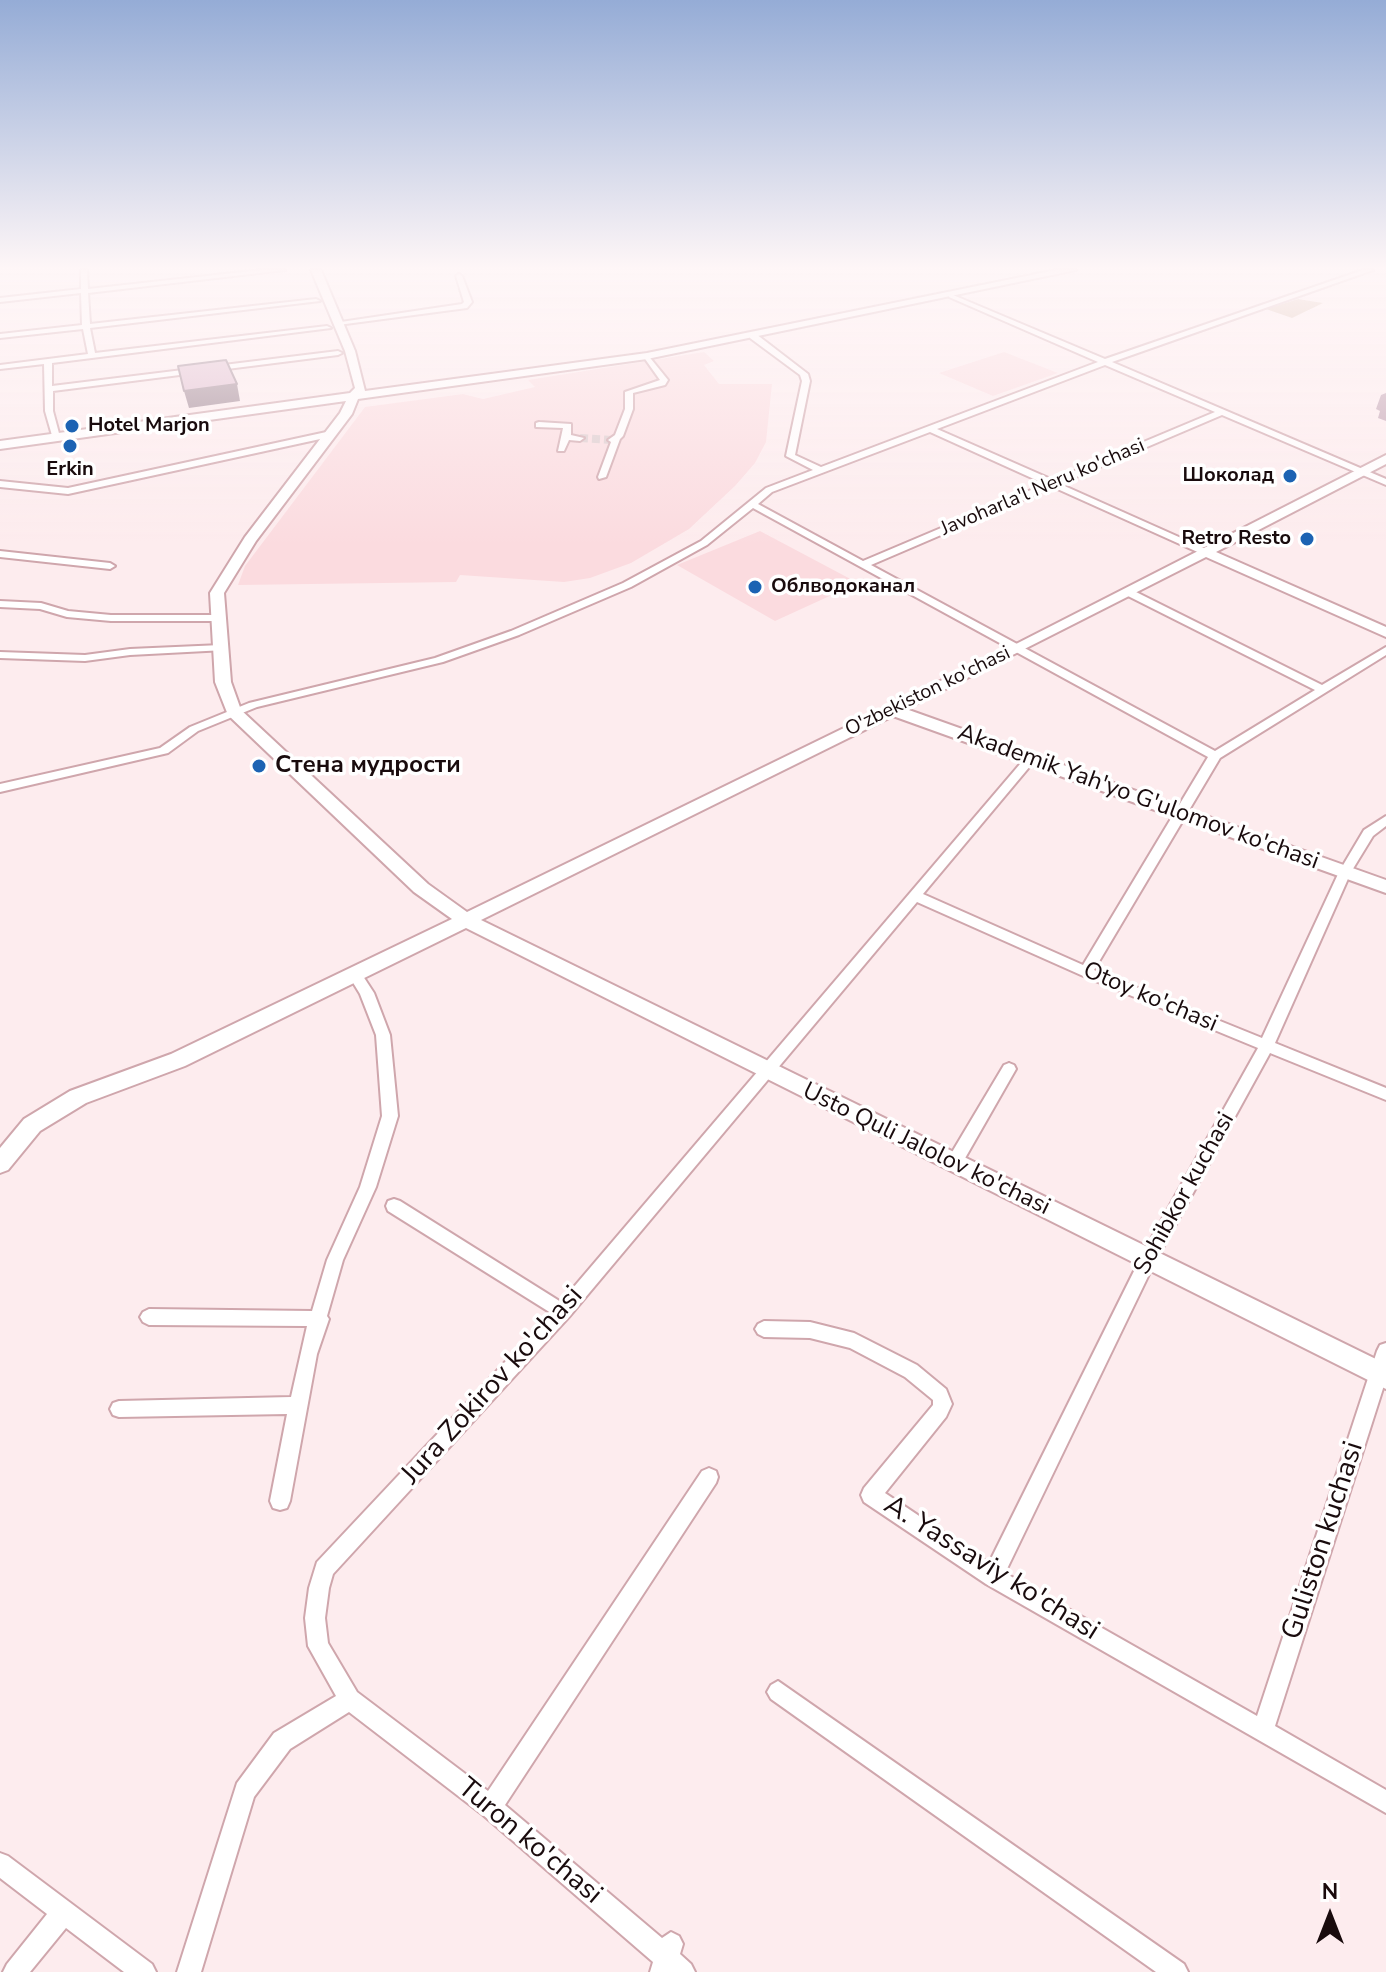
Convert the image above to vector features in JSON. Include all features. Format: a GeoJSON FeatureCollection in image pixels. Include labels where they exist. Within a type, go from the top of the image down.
{"type":"FeatureCollection","features":[{"type":"Feature","properties":{"kind":"main road"},"geometry":{"type":"LineString","coordinates":[[341,362],[353,397]]}},
{"type":"Feature","properties":{"kind":"main road"},"geometry":{"type":"LineString","coordinates":[[234,712],[223,682],[217,593],[361,389],[349,362]]}},
{"type":"Feature","properties":{"kind":"main road"},"geometry":{"type":"LineString","coordinates":[[0,445],[604,362]]}},
{"type":"Feature","properties":{"kind":"main road","name":"O'zbekiston ko'chasi"},"geometry":{"type":"LineString","coordinates":[[0,1164],[32,1125],[78,1097],[178,1060],[356,976],[890,709],[1021,647],[1386,459]]}},
{"type":"Feature","properties":{"kind":"main road"},"geometry":{"type":"LineString","coordinates":[[1205,552],[1386,633]]}},
{"type":"Feature","properties":{"kind":"main road","name":"Akademik Yah'yo G'ulomov ko'chasi"},"geometry":{"type":"LineString","coordinates":[[890,709],[1386,887]]}},
{"type":"Feature","properties":{"kind":"main road","name":"Usto Quli Jalolov ko'chasi"},"geometry":{"type":"LineString","coordinates":[[234,712],[421,888],[467,921],[1382,1375]]}},
{"type":"Feature","properties":{"kind":"street"},"geometry":{"type":"LineString","coordinates":[[0,367],[40,362]]}},
{"type":"Feature","properties":{"kind":"street"},"geometry":{"type":"LineString","coordinates":[[48,362],[48,389],[56,437]]}},
{"type":"Feature","properties":{"kind":"street"},"geometry":{"type":"LineString","coordinates":[[48,389],[265,362]]}},
{"type":"Feature","properties":{"kind":"street"},"geometry":{"type":"LineString","coordinates":[[602,477],[614,439],[629,409],[627,396],[664,380],[651,362]]}},
{"type":"Feature","properties":{"kind":"street"},"geometry":{"type":"LineString","coordinates":[[788,362],[804,374],[806,381],[789,451],[794,459],[821,470]]}},
{"type":"Feature","properties":{"kind":"street"},"geometry":{"type":"LineString","coordinates":[[1105,362],[1386,482]]}},
{"type":"Feature","properties":{"kind":"street"},"geometry":{"type":"LineString","coordinates":[[0,788],[164,751],[194,729],[268,700],[439,660],[515,633],[627,585],[704,543],[769,490],[1105,362]]}},
{"type":"Feature","properties":{"kind":"street","name":"Javoharla'l Neru ko'chasi"},"geometry":{"type":"LineString","coordinates":[[864,564],[1222,412]]}},
{"type":"Feature","properties":{"kind":"street"},"geometry":{"type":"LineString","coordinates":[[539,425],[568,426],[561,449]]}},
{"type":"Feature","properties":{"kind":"street"},"geometry":{"type":"LineString","coordinates":[[931,429],[1205,552]]}},
{"type":"Feature","properties":{"kind":"street"},"geometry":{"type":"LineString","coordinates":[[0,484],[68,491],[331,434]]}},
{"type":"Feature","properties":{"kind":"street"},"geometry":{"type":"LineString","coordinates":[[566,437],[580,438]]}},
{"type":"Feature","properties":{"kind":"street"},"geometry":{"type":"LineString","coordinates":[[752,504],[1021,647],[1215,756]]}},
{"type":"Feature","properties":{"kind":"street"},"geometry":{"type":"LineString","coordinates":[[0,554],[110,566]]}},
{"type":"Feature","properties":{"kind":"street"},"geometry":{"type":"LineString","coordinates":[[1128,592],[1322,689]]}},
{"type":"Feature","properties":{"kind":"street"},"geometry":{"type":"LineString","coordinates":[[0,604],[41,606],[67,614],[111,618],[217,618]]}},
{"type":"Feature","properties":{"kind":"street"},"geometry":{"type":"LineString","coordinates":[[0,655],[85,658],[130,652],[221,648]]}},
{"type":"Feature","properties":{"kind":"street"},"geometry":{"type":"LineString","coordinates":[[1086,972],[1184,814],[1215,756],[1386,650]]}},
{"type":"Feature","properties":{"kind":"street","name":"Jura Zokirov ko'chasi"},"geometry":{"type":"LineString","coordinates":[[371,1717],[350,1699],[318,1646],[315,1618],[324,1569],[563,1312],[1030,759]]}},
{"type":"Feature","properties":{"kind":"street","name":"Sohibkor kuchasi"},"geometry":{"type":"LineString","coordinates":[[993,1577],[1148,1260],[1266,1046],[1345,872],[1368,833],[1386,820]]}},
{"type":"Feature","properties":{"kind":"street","name":"Otoy ko'chasi"},"geometry":{"type":"LineString","coordinates":[[916,896],[1086,972],[1386,1094]]}},
{"type":"Feature","properties":{"kind":"street"},"geometry":{"type":"LineString","coordinates":[[280,1501],[308,1354],[335,1260],[368,1187],[390,1116],[383,1035],[367,993],[356,976]]}},
{"type":"Feature","properties":{"kind":"street"},"geometry":{"type":"LineString","coordinates":[[954,1163],[1009,1069]]}},
{"type":"Feature","properties":{"kind":"street"},"geometry":{"type":"LineString","coordinates":[[394,1206],[563,1312]]}},
{"type":"Feature","properties":{"kind":"street"},"geometry":{"type":"LineString","coordinates":[[149,1317],[320,1319]]}},
{"type":"Feature","properties":{"kind":"street","name":"A. Yassaviy ko'chasi"},"geometry":{"type":"LineString","coordinates":[[764,1329],[810,1330],[854,1341],[911,1371],[940,1395],[940,1411],[871,1495],[993,1577],[1386,1802]]}},
{"type":"Feature","properties":{"kind":"street","name":"Guliston kuchasi"},"geometry":{"type":"LineString","coordinates":[[1263,1730],[1382,1375],[1386,1351]]}},
{"type":"Feature","properties":{"kind":"street"},"geometry":{"type":"LineString","coordinates":[[119,1409],[300,1405]]}},
{"type":"Feature","properties":{"kind":"street"},"geometry":{"type":"LineString","coordinates":[[491,1807],[709,1477]]}},
{"type":"Feature","properties":{"kind":"street"},"geometry":{"type":"LineString","coordinates":[[778,1692],[1176,1972]]}},
{"type":"Feature","properties":{"kind":"street"},"geometry":{"type":"LineString","coordinates":[[189,1972],[245,1791],[282,1741],[350,1699]]}},
{"type":"Feature","properties":{"kind":"street","name":"Turon ko'chasi"},"geometry":{"type":"LineString","coordinates":[[371,1717],[491,1807],[671,1962]]}},
{"type":"Feature","properties":{"kind":"street"},"geometry":{"type":"LineString","coordinates":[[0,1864],[144,1972]]}},
{"type":"Feature","properties":{"kind":"street"},"geometry":{"type":"LineString","coordinates":[[15,1972],[64,1912]]}},
{"type":"Feature","properties":{"kind":"shaded area"},"geometry":{"type":"Polygon","coordinates":[[[641,362],[711,362],[704,365],[719,384],[772,384],[766,442],[755,463],[735,486],[689,529],[631,563],[590,578],[564,582],[460,575],[456,582],[238,585],[245,566],[365,407],[463,394],[483,399],[535,387],[528,380],[641,362]]]}},
{"type":"Feature","properties":{"kind":"shaded area"},"geometry":{"type":"Polygon","coordinates":[[[973,362],[1030,362],[1058,373],[993,396],[939,373],[973,362]]]}},
{"type":"Feature","properties":{"kind":"shaded area"},"geometry":{"type":"Polygon","coordinates":[[[760,531],[858,583],[775,621],[677,565],[760,531]]]}},
{"type":"Feature","properties":{"kind":"building"},"geometry":{"type":"Polygon","coordinates":[[[227,362],[237,384],[184,391],[178,366],[227,362]]]}},
{"type":"Feature","properties":{"kind":"tunnel"},"geometry":{"type":"LineString","coordinates":[[580,438],[612,440]]}},
{"type":"Feature","properties":{"kind":"place","name":"Hotel Marjon"},"geometry":{"type":"Point","coordinates":[72,426]}},
{"type":"Feature","properties":{"kind":"place","name":"Erkin"},"geometry":{"type":"Point","coordinates":[70,446]}},
{"type":"Feature","properties":{"kind":"place","name":"Шоколад"},"geometry":{"type":"Point","coordinates":[1290,476]}},
{"type":"Feature","properties":{"kind":"place","name":"Retro Resto"},"geometry":{"type":"Point","coordinates":[1307,539]}},
{"type":"Feature","properties":{"kind":"place","name":"Облводоканал"},"geometry":{"type":"Point","coordinates":[755,587]}},
{"type":"Feature","properties":{"kind":"place","name":"Стена мудрости"},"geometry":{"type":"Point","coordinates":[259,766]}}]}
